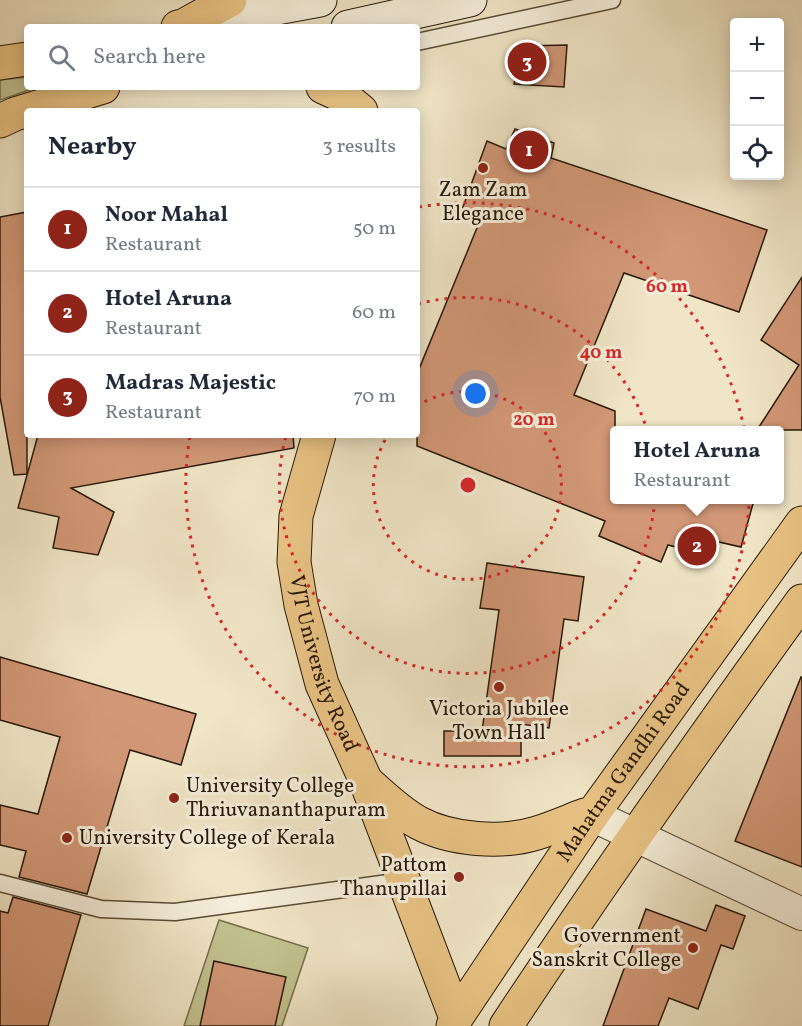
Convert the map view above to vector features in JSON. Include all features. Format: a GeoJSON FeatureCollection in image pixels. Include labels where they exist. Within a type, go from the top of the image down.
{"type":"FeatureCollection","features":[{"type":"Feature","properties":{"kind":"main road"},"geometry":{"type":"LineString","coordinates":[[184,24],[230,0]]}},
{"type":"Feature","properties":{"kind":"main road"},"geometry":{"type":"LineString","coordinates":[[191,24],[320,0]]}},
{"type":"Feature","properties":{"kind":"main road"},"geometry":{"type":"LineString","coordinates":[[362,24],[470,0]]}},
{"type":"Feature","properties":{"kind":"main road"},"geometry":{"type":"LineString","coordinates":[[0,63],[24,59]]}},
{"type":"Feature","properties":{"kind":"main road"},"geometry":{"type":"LineString","coordinates":[[35,108],[93,90]]}},
{"type":"Feature","properties":{"kind":"main road"},"geometry":{"type":"LineString","coordinates":[[330,90],[343,96],[357,108]]}},
{"type":"Feature","properties":{"kind":"main road"},"geometry":{"type":"LineString","coordinates":[[0,121],[24,111]]}},
{"type":"Feature","properties":{"kind":"main road","name":"VJT University Road"},"geometry":{"type":"LineString","coordinates":[[318,438],[296,516],[294,561],[301,605],[322,684],[365,779],[455,1022]]}},
{"type":"Feature","properties":{"kind":"main road","name":"Mahatma Gandhi Road"},"geometry":{"type":"LineString","coordinates":[[455,1022],[592,815],[802,523]]}},
{"type":"Feature","properties":{"kind":"main road"},"geometry":{"type":"LineString","coordinates":[[506,1026],[634,835],[802,601]]}},
{"type":"Feature","properties":{"kind":"main road"},"geometry":{"type":"LineString","coordinates":[[365,779],[394,806],[420,824],[460,837],[501,839],[536,834],[585,815],[592,815]]}},
{"type":"Feature","properties":{"kind":"street"},"geometry":{"type":"LineString","coordinates":[[592,815],[802,914]]}},
{"type":"Feature","properties":{"kind":"lane"},"geometry":{"type":"LineString","coordinates":[[420,41],[612,0]]}},
{"type":"Feature","properties":{"kind":"lane"},"geometry":{"type":"LineString","coordinates":[[0,883],[100,909],[175,912],[403,881]]}},
{"type":"Feature","properties":{"kind":"green space"},"geometry":{"type":"Polygon","coordinates":[[[24,77],[24,90],[29,90],[0,100],[0,80],[24,77]]]}},
{"type":"Feature","properties":{"kind":"green space"},"geometry":{"type":"Polygon","coordinates":[[[219,920],[308,948],[282,1026],[184,1026],[219,920]]]}},
{"type":"Feature","properties":{"kind":"building"},"geometry":{"type":"Polygon","coordinates":[[[567,45],[564,87],[514,84],[522,46],[567,45]]]}},
{"type":"Feature","properties":{"kind":"building"},"geometry":{"type":"Polygon","coordinates":[[[515,129],[554,143],[551,158],[767,230],[739,312],[624,273],[574,395],[615,411],[615,426],[610,426],[610,504],[753,504],[741,547],[710,540],[706,555],[668,545],[661,562],[599,536],[605,521],[417,446],[417,438],[420,438],[420,367],[479,223],[460,215],[487,141],[506,149],[515,129]]]}},
{"type":"Feature","properties":{"kind":"building"},"geometry":{"type":"Polygon","coordinates":[[[24,213],[24,438],[27,438],[27,474],[14,475],[0,397],[0,217],[24,213]]]}},
{"type":"Feature","properties":{"kind":"building"},"geometry":{"type":"Polygon","coordinates":[[[802,277],[802,430],[784,430],[784,426],[760,426],[799,365],[761,340],[802,277]]]}},
{"type":"Feature","properties":{"kind":"building"},"geometry":{"type":"Polygon","coordinates":[[[37,438],[293,438],[294,448],[71,488],[114,512],[98,555],[53,548],[59,517],[18,508],[37,438]]]}},
{"type":"Feature","properties":{"kind":"building"},"geometry":{"type":"Polygon","coordinates":[[[487,563],[584,577],[578,621],[564,619],[549,728],[521,724],[521,756],[444,756],[444,731],[482,731],[499,610],[480,608],[487,563]]]}},
{"type":"Feature","properties":{"kind":"building","name":"University College of Kerala"},"geometry":{"type":"Polygon","coordinates":[[[0,657],[196,714],[181,765],[130,750],[87,894],[19,877],[26,851],[0,845],[0,805],[38,814],[60,737],[0,720],[0,657]]]}},
{"type":"Feature","properties":{"kind":"building"},"geometry":{"type":"Polygon","coordinates":[[[802,677],[802,867],[735,841],[802,677]]]}},
{"type":"Feature","properties":{"kind":"building"},"geometry":{"type":"Polygon","coordinates":[[[13,897],[81,915],[48,1026],[0,1026],[0,911],[8,913],[13,897]]]}},
{"type":"Feature","properties":{"kind":"building"},"geometry":{"type":"Polygon","coordinates":[[[716,905],[745,916],[733,949],[721,945],[698,1009],[669,998],[658,1026],[603,1026],[646,909],[706,931],[716,905]]]}},
{"type":"Feature","properties":{"kind":"building"},"geometry":{"type":"Polygon","coordinates":[[[214,961],[286,977],[275,1026],[200,1026],[214,961]]]}},
{"type":"Feature","properties":{"kind":"place","name":"Madras Majestic"},"geometry":{"type":"Point","coordinates":[527,62]}},
{"type":"Feature","properties":{"kind":"place","name":"Noor Mahal"},"geometry":{"type":"Point","coordinates":[529,150]}},
{"type":"Feature","properties":{"kind":"place","name":"Zam Zam Elegance"},"geometry":{"type":"Point","coordinates":[483,168]}},
{"type":"Feature","properties":{"kind":"place","name":"Hotel Aruna"},"geometry":{"type":"Point","coordinates":[697,546]}},
{"type":"Feature","properties":{"kind":"place","name":"Victoria Jubilee Town Hall"},"geometry":{"type":"Point","coordinates":[499,687]}},
{"type":"Feature","properties":{"kind":"place","name":"University College Thriuvananthapuram"},"geometry":{"type":"Point","coordinates":[174,798]}},
{"type":"Feature","properties":{"kind":"place","name":"University College of Kerala"},"geometry":{"type":"Point","coordinates":[67,838]}},
{"type":"Feature","properties":{"kind":"place","name":"Pattom Thanupillai"},"geometry":{"type":"Point","coordinates":[459,877]}},
{"type":"Feature","properties":{"kind":"place","name":"Government Sanskrit College"},"geometry":{"type":"Point","coordinates":[693,948]}}]}
